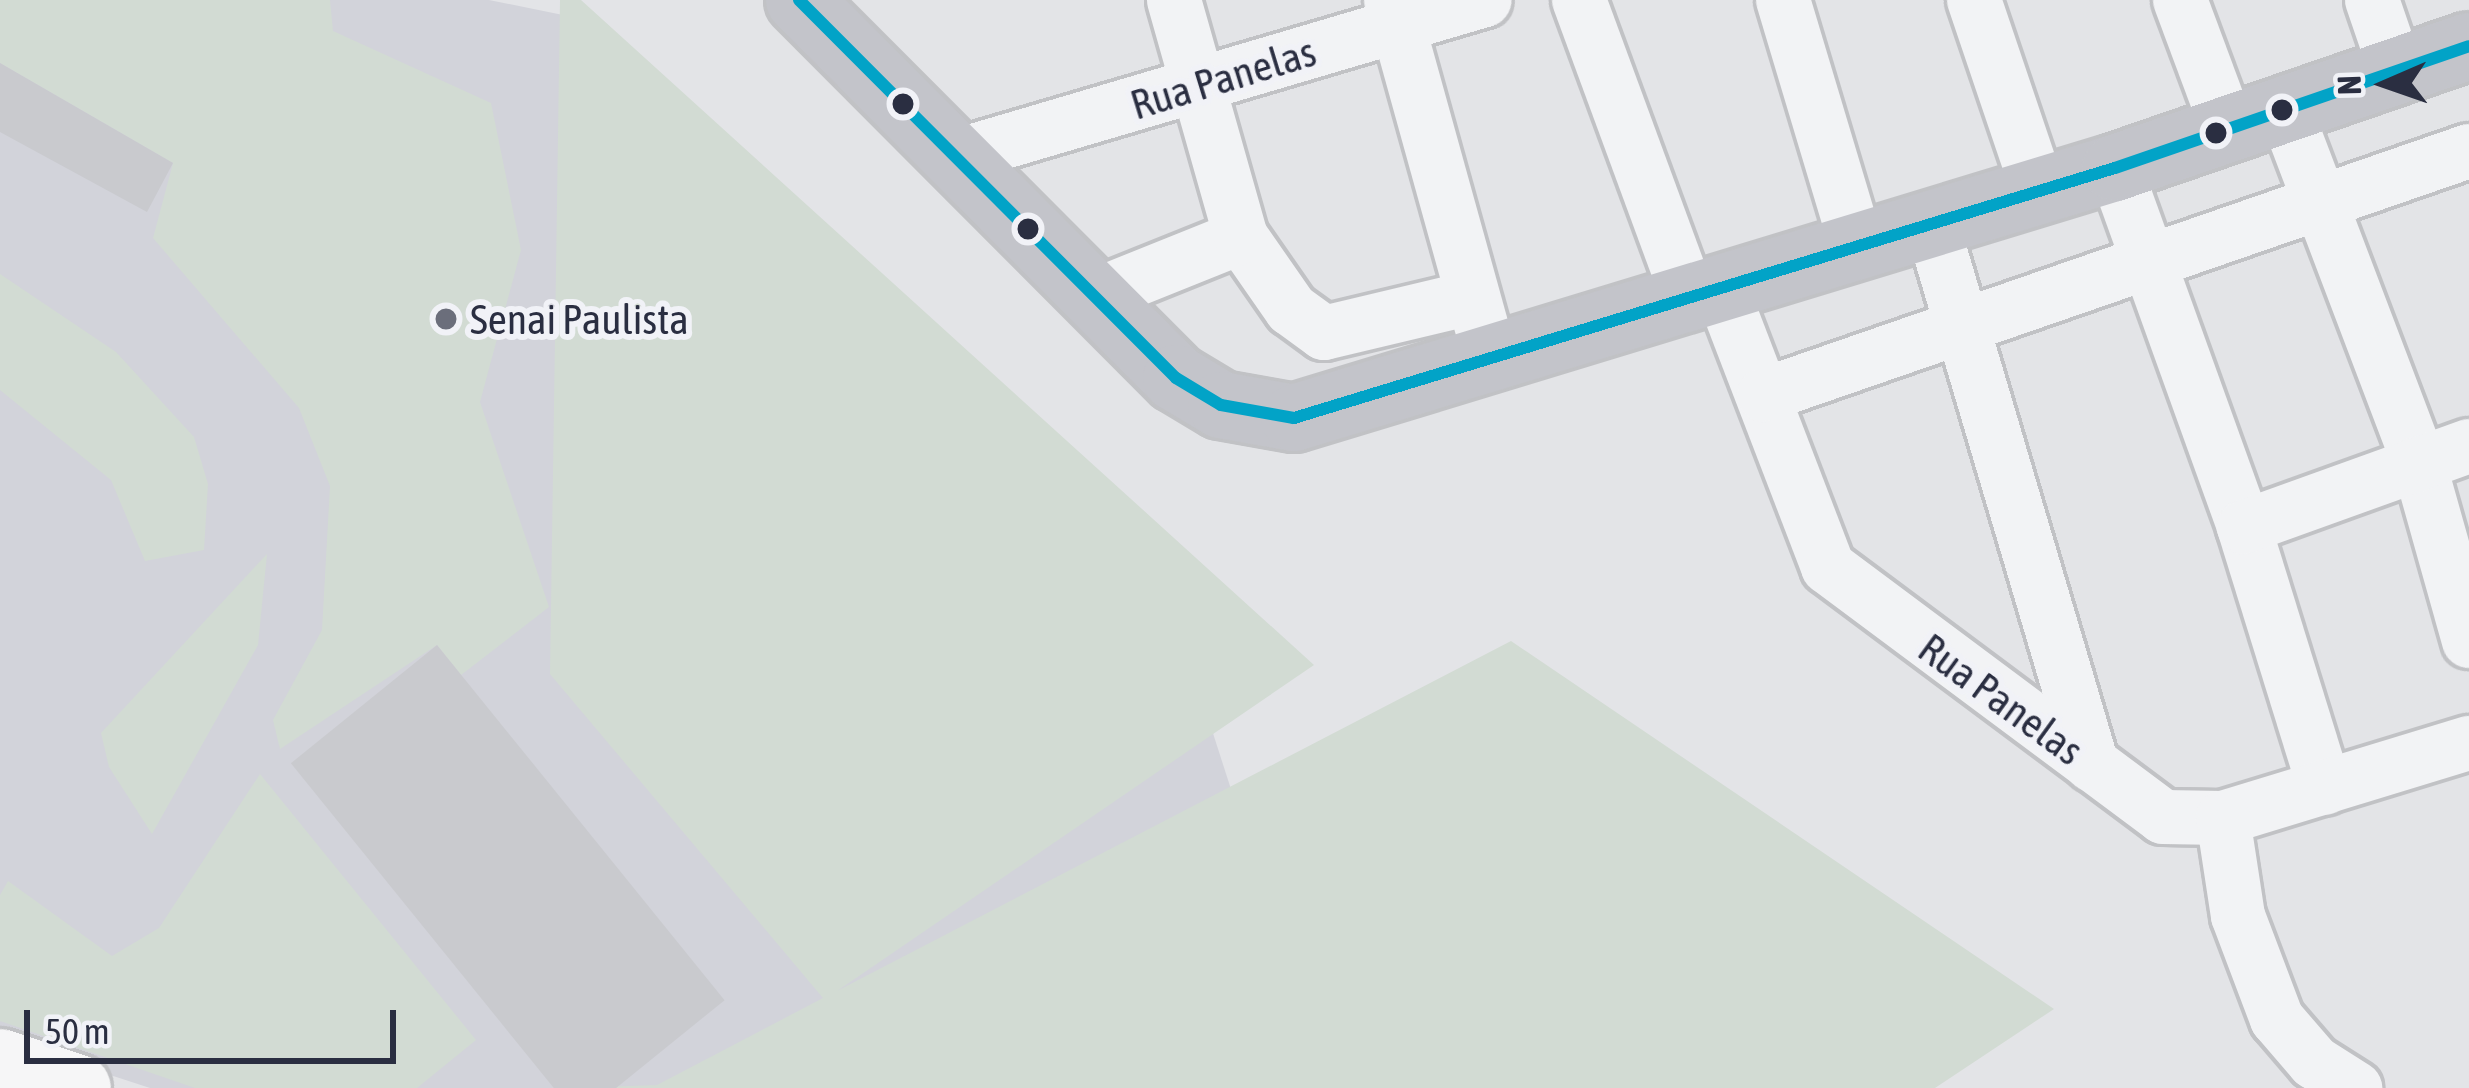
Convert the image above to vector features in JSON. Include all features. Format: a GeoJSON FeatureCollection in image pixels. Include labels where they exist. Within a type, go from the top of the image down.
{"type":"FeatureCollection","features":[{"type":"Feature","properties":{"kind":"highway"},"geometry":{"type":"LineString","coordinates":[[0,1062],[78,1088]]}},
{"type":"Feature","properties":{"kind":"street"},"geometry":{"type":"LineString","coordinates":[[799,0],[960,155],[1176,378],[1220,405],[1259,413],[1335,412],[1481,328]]}},
{"type":"Feature","properties":{"kind":"street"},"geometry":{"type":"LineString","coordinates":[[1174,0],[1241,237],[1291,309],[1324,333],[1481,328],[1705,292],[2115,168],[2469,46]]}},
{"type":"Feature","properties":{"kind":"street","name":"Rua Panelas"},"geometry":{"type":"LineString","coordinates":[[960,155],[1200,85],[1395,13],[1485,0]]}},
{"type":"Feature","properties":{"kind":"street","name":"Rua Panelas"},"geometry":{"type":"LineString","coordinates":[[1579,0],[1705,292],[1764,395],[1813,544],[1828,567],[2163,817],[2223,818],[2469,743]]}},
{"type":"Feature","properties":{"kind":"street"},"geometry":{"type":"LineString","coordinates":[[1783,0],[1856,243]]}},
{"type":"Feature","properties":{"kind":"street"},"geometry":{"type":"LineString","coordinates":[[1974,0],[2039,192]]}},
{"type":"Feature","properties":{"kind":"street"},"geometry":{"type":"LineString","coordinates":[[2180,0],[2257,121],[2324,196],[2444,454],[2469,641]]}},
{"type":"Feature","properties":{"kind":"street"},"geometry":{"type":"LineString","coordinates":[[2372,0],[2396,70]]}},
{"type":"Feature","properties":{"kind":"street"},"geometry":{"type":"LineString","coordinates":[[1395,13],[1481,328]]}},
{"type":"Feature","properties":{"kind":"street"},"geometry":{"type":"LineString","coordinates":[[1764,395],[2149,263],[2324,196],[2469,151]]}},
{"type":"Feature","properties":{"kind":"street"},"geometry":{"type":"LineString","coordinates":[[2115,168],[2244,527],[2325,788]]}},
{"type":"Feature","properties":{"kind":"street"},"geometry":{"type":"LineString","coordinates":[[1931,221],[1966,326],[2092,765]]}},
{"type":"Feature","properties":{"kind":"street"},"geometry":{"type":"LineString","coordinates":[[1097,295],[1241,237]]}},
{"type":"Feature","properties":{"kind":"street"},"geometry":{"type":"LineString","coordinates":[[2244,527],[2444,454]]}},
{"type":"Feature","properties":{"kind":"street"},"geometry":{"type":"LineString","coordinates":[[2223,818],[2238,916],[2277,1018],[2314,1062],[2355,1088]]}},
{"type":"Feature","properties":{"kind":"shaded area","name":"Senai Paulista"},"geometry":{"type":"Polygon","coordinates":[[[0,0],[489,0],[607,24],[1175,615],[1327,1088],[150,1088],[0,1039],[0,0]]]}},
{"type":"Feature","properties":{"kind":"shaded area"},"geometry":{"type":"Polygon","coordinates":[[[0,0],[330,0],[333,31],[491,103],[521,250],[480,402],[549,607],[461,675],[437,645],[280,749],[273,720],[322,630],[330,486],[299,408],[153,238],[173,163],[0,63],[0,0]]]}},
{"type":"Feature","properties":{"kind":"shaded area"},"geometry":{"type":"Polygon","coordinates":[[[560,0],[581,0],[1314,665],[837,991],[1511,641],[2054,1009],[1935,1088],[572,1088],[657,1085],[823,998],[550,674],[560,0]]]}},
{"type":"Feature","properties":{"kind":"shaded area"},"geometry":{"type":"Polygon","coordinates":[[[0,274],[116,352],[194,437],[208,484],[204,550],[145,561],[111,480],[0,390],[0,274]]]}},
{"type":"Feature","properties":{"kind":"shaded area"},"geometry":{"type":"Polygon","coordinates":[[[267,554],[258,645],[152,834],[109,767],[101,733],[267,554]]]}},
{"type":"Feature","properties":{"kind":"shaded area"},"geometry":{"type":"Polygon","coordinates":[[[260,774],[476,1040],[417,1088],[195,1088],[0,1021],[0,895],[8,881],[112,956],[159,928],[260,774]]]}},
{"type":"Feature","properties":{"kind":"building"},"geometry":{"type":"Polygon","coordinates":[[[0,63],[173,163],[147,212],[0,132],[0,63]]]}},
{"type":"Feature","properties":{"kind":"building"},"geometry":{"type":"Polygon","coordinates":[[[437,645],[725,1000],[616,1088],[554,1088],[291,763],[437,645]]]}},
{"type":"Feature","properties":{"kind":"transit line"},"geometry":{"type":"LineString","coordinates":[[799,0],[1176,378],[1221,405],[1294,418],[2115,168],[2469,46]]}},
{"type":"Feature","properties":{"kind":"place","name":"Senai Paulista"},"geometry":{"type":"Point","coordinates":[446,319]}}]}
